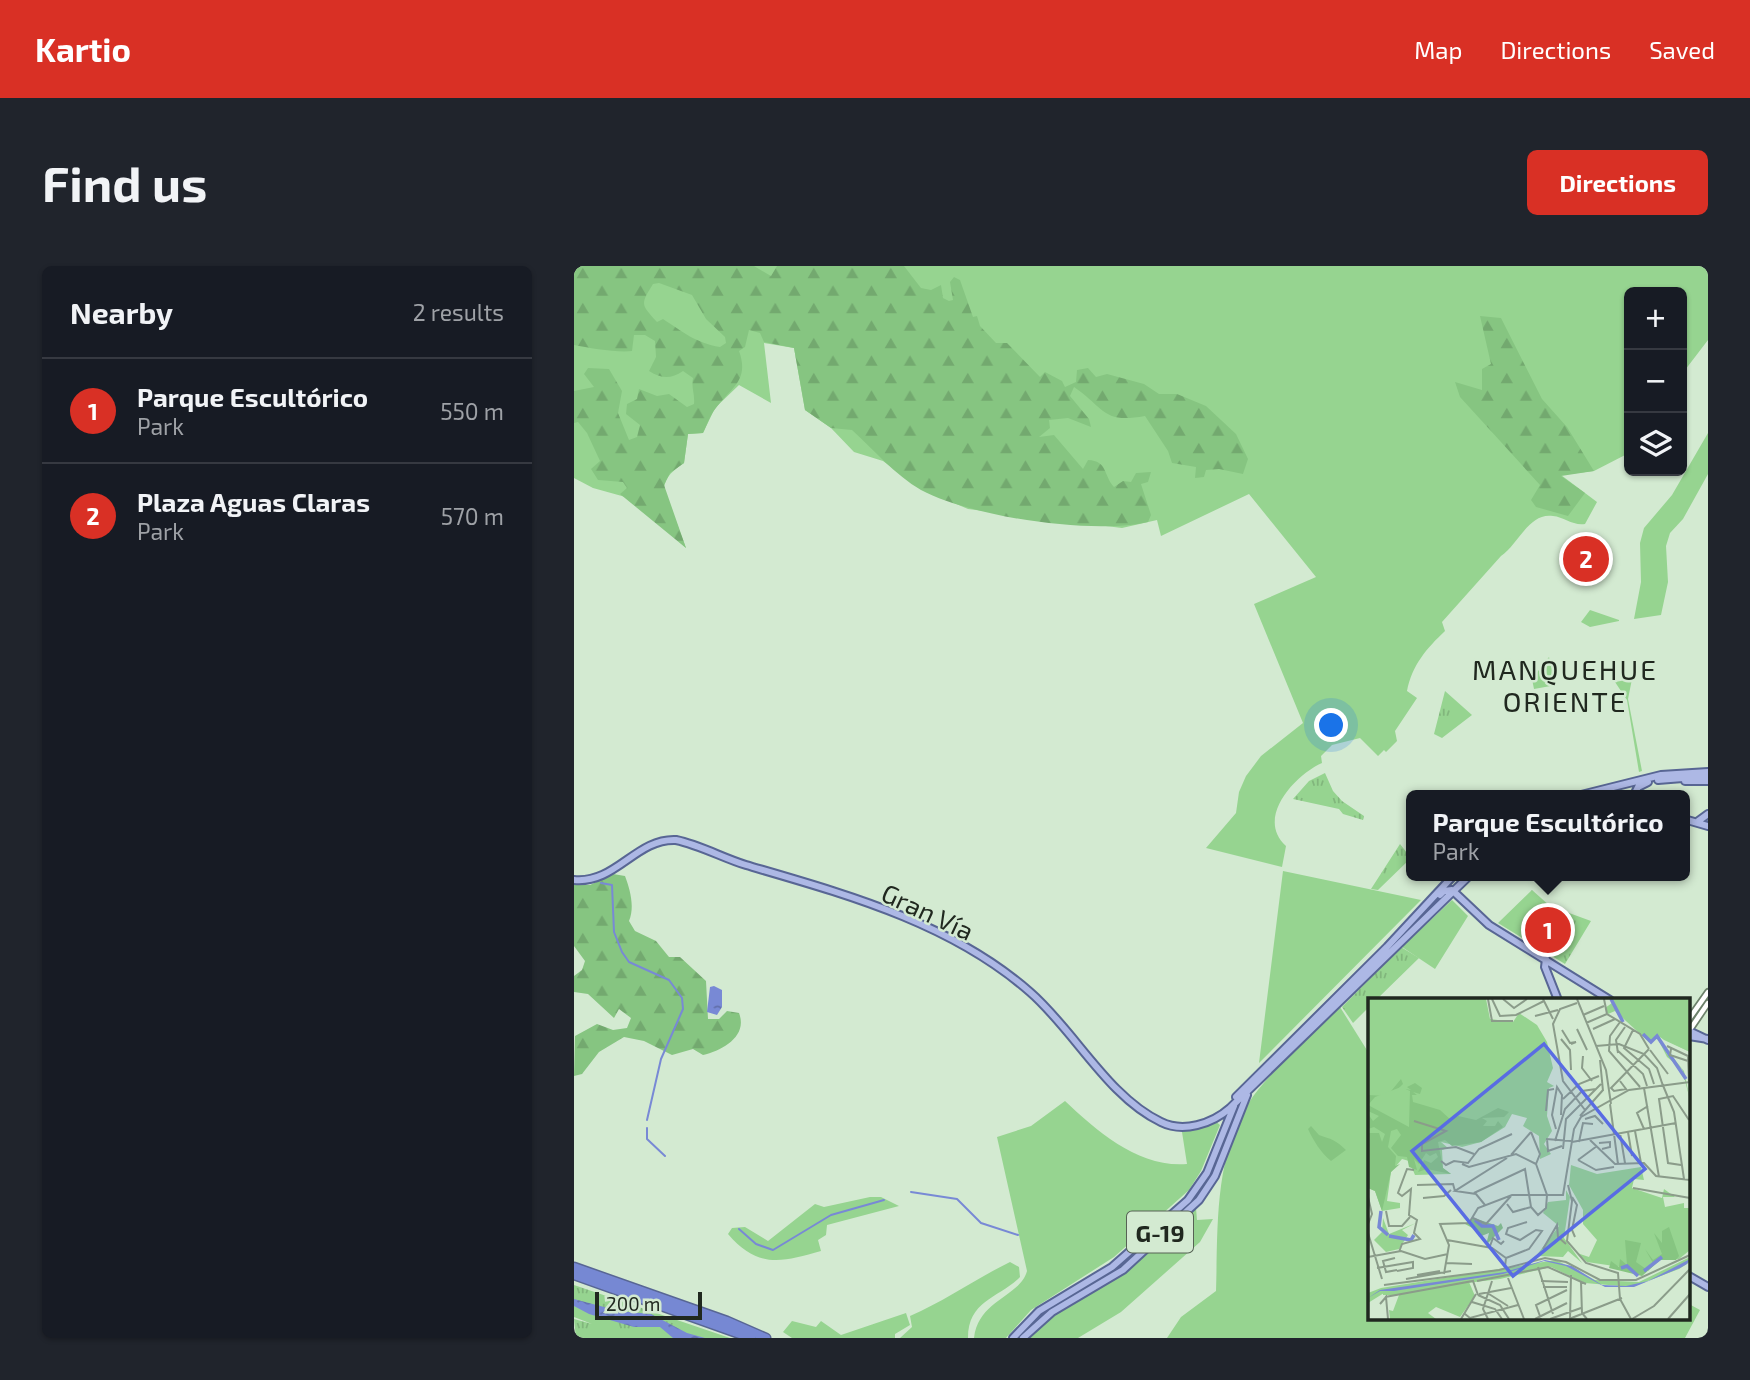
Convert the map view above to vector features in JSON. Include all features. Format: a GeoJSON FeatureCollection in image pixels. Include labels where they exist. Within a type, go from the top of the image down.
{"type":"FeatureCollection","features":[{"type":"Feature","properties":{"kind":"highway"},"geometry":{"type":"LineString","coordinates":[[574,1267],[727,1321],[766,1338]]}},
{"type":"Feature","properties":{"kind":"highway"},"geometry":{"type":"LineString","coordinates":[[574,1275],[751,1338]]}},
{"type":"Feature","properties":{"kind":"main road"},"geometry":{"type":"LineString","coordinates":[[1602,790],[1671,774],[1708,779]]}},
{"type":"Feature","properties":{"kind":"main road"},"geometry":{"type":"LineString","coordinates":[[1639,781],[1708,779]]}},
{"type":"Feature","properties":{"kind":"main road"},"geometry":{"type":"LineString","coordinates":[[1636,790],[1650,781]]}},
{"type":"Feature","properties":{"kind":"main road"},"geometry":{"type":"LineString","coordinates":[[1695,822],[1704,820],[1708,814]]}},
{"type":"Feature","properties":{"kind":"main road"},"geometry":{"type":"LineString","coordinates":[[1690,820],[1708,826]]}},
{"type":"Feature","properties":{"kind":"main road","name":"Gran Vía"},"geometry":{"type":"LineString","coordinates":[[574,880],[601,877],[648,845],[671,840],[901,914],[961,945],[1026,988],[1120,1091],[1147,1114],[1178,1127],[1216,1117],[1235,1103]]}},
{"type":"Feature","properties":{"kind":"main road","name":"G-19"},"geometry":{"type":"LineString","coordinates":[[1013,1338],[1046,1306],[1112,1267],[1188,1200],[1204,1179],[1235,1103],[1449,881]]}},
{"type":"Feature","properties":{"kind":"main road","name":"G-19"},"geometry":{"type":"LineString","coordinates":[[1023,1338],[1052,1312],[1127,1266],[1161,1232],[1195,1205],[1208,1189],[1248,1089],[1464,881]]}},
{"type":"Feature","properties":{"kind":"main road"},"geometry":{"type":"LineString","coordinates":[[1420,913],[1444,891],[1453,891],[1489,925],[1607,998]]}},
{"type":"Feature","properties":{"kind":"main road"},"geometry":{"type":"LineString","coordinates":[[1547,962],[1558,972],[1579,981]]}},
{"type":"Feature","properties":{"kind":"main road"},"geometry":{"type":"LineString","coordinates":[[1547,962],[1557,998]]}},
{"type":"Feature","properties":{"kind":"main road"},"geometry":{"type":"LineString","coordinates":[[1550,978],[1558,972]]}},
{"type":"Feature","properties":{"kind":"main road"},"geometry":{"type":"LineString","coordinates":[[1690,1032],[1708,1039]]}},
{"type":"Feature","properties":{"kind":"main road"},"geometry":{"type":"LineString","coordinates":[[1229,1137],[1216,1117],[1248,1089]]}},
{"type":"Feature","properties":{"kind":"main road"},"geometry":{"type":"LineString","coordinates":[[1208,1189],[1206,1182],[1215,1161],[1217,1146]]}},
{"type":"Feature","properties":{"kind":"main road"},"geometry":{"type":"LineString","coordinates":[[1690,1277],[1708,1287]]}},
{"type":"Feature","properties":{"kind":"street"},"geometry":{"type":"LineString","coordinates":[[1690,1030],[1706,1005],[1702,1006],[1708,992]]}},
{"type":"Feature","properties":{"kind":"street"},"geometry":{"type":"LineString","coordinates":[[1690,1018],[1708,992]]}},
{"type":"Feature","properties":{"kind":"green space"},"geometry":{"type":"Polygon","coordinates":[[[574,266],[1708,266],[1708,340],[1687,367],[1687,287],[1624,287],[1624,456],[1594,471],[1561,475],[1597,502],[1585,524],[1576,524],[1553,516],[1537,519],[1442,622],[1445,631],[1421,658],[1409,682],[1407,691],[1417,698],[1395,731],[1397,741],[1386,752],[1384,750],[1378,756],[1360,738],[1332,745],[1321,756],[1322,763],[1291,787],[1282,798],[1275,823],[1278,835],[1286,846],[1282,867],[1206,848],[1236,813],[1239,792],[1246,776],[1261,756],[1303,723],[1254,604],[1316,577],[1249,494],[1161,536],[1157,520],[1122,528],[968,509],[921,489],[883,461],[854,452],[831,428],[805,410],[794,348],[764,343],[771,403],[739,385],[715,408],[703,433],[688,434],[684,463],[666,480],[664,489],[686,548],[629,498],[593,488],[574,478],[574,266]]]}},
{"type":"Feature","properties":{"kind":"green space"},"geometry":{"type":"Polygon","coordinates":[[[574,266],[754,266],[771,276],[777,266],[904,266],[921,288],[931,290],[941,285],[943,298],[949,301],[953,300],[950,282],[954,277],[960,280],[973,317],[977,316],[980,326],[996,343],[1007,343],[1040,377],[1045,372],[1062,381],[1065,387],[1076,382],[1077,370],[1088,368],[1096,377],[1107,374],[1144,384],[1159,394],[1177,394],[1206,406],[1236,434],[1248,459],[1243,474],[1219,469],[1206,470],[1204,477],[1195,478],[1196,467],[1172,463],[1168,451],[1145,416],[1112,416],[1074,387],[1070,396],[1089,419],[1091,427],[1068,418],[1049,420],[1050,428],[1039,437],[1054,435],[1083,469],[1088,460],[1099,463],[1114,487],[1123,481],[1131,482],[1136,473],[1151,472],[1148,482],[1141,484],[1151,515],[1148,522],[1124,525],[1065,525],[970,508],[921,490],[894,470],[852,430],[831,428],[805,410],[794,348],[764,342],[760,333],[749,330],[745,347],[739,351],[742,370],[737,383],[714,411],[703,433],[688,434],[684,463],[670,473],[664,485],[686,548],[620,494],[627,488],[623,482],[598,480],[591,469],[600,461],[587,433],[578,422],[574,423],[574,391],[594,387],[584,374],[588,368],[609,369],[622,391],[618,413],[629,440],[637,437],[640,425],[626,414],[627,404],[637,399],[639,389],[657,396],[669,394],[687,407],[694,404],[693,378],[683,371],[666,377],[649,371],[656,357],[655,341],[645,335],[634,335],[632,351],[611,351],[574,345],[574,266]],[[659,283],[653,284],[644,304],[657,322],[663,319],[697,340],[720,347],[726,343],[725,337],[706,319],[692,295],[659,283]]]}},
{"type":"Feature","properties":{"kind":"green space"},"geometry":{"type":"Polygon","coordinates":[[[1480,316],[1501,318],[1542,399],[1567,427],[1594,471],[1561,476],[1585,493],[1568,516],[1536,507],[1531,500],[1540,485],[1460,397],[1455,382],[1482,390],[1482,369],[1491,364],[1480,316]]]}},
{"type":"Feature","properties":{"kind":"green space"},"geometry":{"type":"Polygon","coordinates":[[[1708,433],[1708,474],[1683,519],[1670,533],[1666,546],[1668,582],[1661,615],[1634,619],[1641,582],[1640,543],[1644,528],[1672,495],[1683,476],[1687,476],[1687,469],[1708,433]]]}},
{"type":"Feature","properties":{"kind":"green space"},"geometry":{"type":"Polygon","coordinates":[[[1581,541],[1592,541],[1602,554],[1596,583],[1565,555],[1581,541]]]}},
{"type":"Feature","properties":{"kind":"green space"},"geometry":{"type":"Polygon","coordinates":[[[1590,610],[1619,621],[1590,627],[1581,622],[1590,610]]]}},
{"type":"Feature","properties":{"kind":"green space"},"geometry":{"type":"Polygon","coordinates":[[[1549,657],[1556,685],[1534,689],[1532,679],[1549,657]]]}},
{"type":"Feature","properties":{"kind":"green space"},"geometry":{"type":"Polygon","coordinates":[[[1632,679],[1628,699],[1642,771],[1639,772],[1627,700],[1615,682],[1632,679]]]}},
{"type":"Feature","properties":{"kind":"green space"},"geometry":{"type":"Polygon","coordinates":[[[1445,691],[1472,715],[1442,738],[1434,734],[1445,691]]]}},
{"type":"Feature","properties":{"kind":"green space"},"geometry":{"type":"Polygon","coordinates":[[[1325,773],[1333,791],[1342,801],[1364,816],[1363,820],[1343,814],[1339,809],[1293,799],[1309,781],[1325,773]]]}},
{"type":"Feature","properties":{"kind":"green space"},"geometry":{"type":"Polygon","coordinates":[[[1400,844],[1406,852],[1406,863],[1378,890],[1371,889],[1400,844]]]}},
{"type":"Feature","properties":{"kind":"green space"},"geometry":{"type":"Polygon","coordinates":[[[1283,871],[1421,900],[1259,1063],[1283,871]]]}},
{"type":"Feature","properties":{"kind":"green space"},"geometry":{"type":"Polygon","coordinates":[[[613,874],[625,876],[632,904],[629,921],[635,931],[656,941],[669,957],[680,957],[706,981],[708,1019],[719,1019],[727,1011],[739,1013],[740,1029],[726,1046],[703,1055],[693,1049],[672,1055],[644,1041],[624,1037],[599,1052],[582,1074],[574,1076],[575,1036],[597,1024],[613,1030],[627,1028],[631,1018],[619,1009],[614,1018],[588,994],[574,992],[574,976],[582,970],[585,961],[574,946],[574,884],[590,885],[613,874]]]}},
{"type":"Feature","properties":{"kind":"green space"},"geometry":{"type":"Polygon","coordinates":[[[1532,890],[1550,906],[1591,921],[1565,964],[1498,923],[1532,890]]]}},
{"type":"Feature","properties":{"kind":"green space"},"geometry":{"type":"Polygon","coordinates":[[[1452,900],[1468,916],[1435,969],[1402,947],[1452,900]]]}},
{"type":"Feature","properties":{"kind":"green space"},"geometry":{"type":"Polygon","coordinates":[[[1401,947],[1419,958],[1378,998],[1368,998],[1368,1008],[1353,1023],[1342,1007],[1401,947]]]}},
{"type":"Feature","properties":{"kind":"green space"},"geometry":{"type":"Polygon","coordinates":[[[1340,1007],[1368,1052],[1368,1320],[1690,1320],[1690,1305],[1700,1310],[1685,1338],[1167,1338],[1181,1317],[1216,1291],[1220,1194],[1229,1148],[1248,1104],[1279,1067],[1340,1007]]]}},
{"type":"Feature","properties":{"kind":"green space"},"geometry":{"type":"Polygon","coordinates":[[[1065,1101],[1120,1146],[1152,1160],[1169,1164],[1187,1164],[1182,1132],[1213,1119],[1220,1125],[1201,1171],[1189,1190],[1114,1257],[1031,1310],[1006,1338],[974,1338],[983,1315],[1023,1280],[1027,1271],[997,1137],[1031,1126],[1065,1101]]]}},
{"type":"Feature","properties":{"kind":"green space"},"geometry":{"type":"Polygon","coordinates":[[[1311,1126],[1319,1135],[1333,1140],[1346,1150],[1331,1161],[1312,1138],[1308,1129],[1311,1126]]]}},
{"type":"Feature","properties":{"kind":"green space"},"geometry":{"type":"Polygon","coordinates":[[[881,1197],[899,1206],[827,1225],[826,1235],[818,1240],[821,1251],[807,1255],[782,1260],[760,1258],[739,1245],[728,1234],[732,1228],[745,1227],[768,1241],[815,1204],[824,1207],[881,1197]]]}},
{"type":"Feature","properties":{"kind":"green space"},"geometry":{"type":"Polygon","coordinates":[[[1196,1208],[1197,1220],[1213,1219],[1200,1242],[1121,1312],[1078,1338],[1028,1338],[1051,1316],[1111,1280],[1196,1208]]]}},
{"type":"Feature","properties":{"kind":"green space"},"geometry":{"type":"Polygon","coordinates":[[[1010,1262],[1019,1267],[1020,1277],[986,1301],[973,1315],[968,1338],[900,1338],[912,1327],[910,1316],[1010,1262]]]}},
{"type":"Feature","properties":{"kind":"green space"},"geometry":{"type":"Polygon","coordinates":[[[574,1285],[730,1338],[576,1338],[574,1319],[592,1324],[574,1317],[574,1285]]]}},
{"type":"Feature","properties":{"kind":"green space"},"geometry":{"type":"Polygon","coordinates":[[[906,1313],[910,1325],[895,1334],[895,1338],[792,1338],[783,1332],[792,1321],[816,1327],[821,1321],[841,1335],[906,1313]]]}},
{"type":"Feature","properties":{"kind":"water"},"geometry":{"type":"Polygon","coordinates":[[[710,987],[722,990],[722,1007],[717,1015],[707,1012],[710,987]]]}},
{"type":"Feature","properties":{"kind":"water"},"geometry":{"type":"Polygon","coordinates":[[[574,1299],[619,1311],[651,1314],[687,1333],[705,1338],[673,1338],[660,1327],[634,1327],[589,1314],[574,1306],[574,1299]]]}},
{"type":"Feature","properties":{"kind":"waterway"},"geometry":{"type":"LineString","coordinates":[[601,883],[612,885],[614,932],[629,962],[669,980],[682,998],[683,1009],[661,1059],[647,1120]]}},
{"type":"Feature","properties":{"kind":"waterway"},"geometry":{"type":"LineString","coordinates":[[647,1128],[647,1139],[665,1156]]}},
{"type":"Feature","properties":{"kind":"waterway"},"geometry":{"type":"LineString","coordinates":[[911,1192],[957,1199],[981,1223],[1018,1235]]}},
{"type":"Feature","properties":{"kind":"waterway"},"geometry":{"type":"LineString","coordinates":[[739,1229],[756,1244],[773,1250],[831,1215],[884,1200]]}},
{"type":"Feature","properties":{"kind":"place","name":"Plaza Aguas Claras"},"geometry":{"type":"Point","coordinates":[1586,559]}},
{"type":"Feature","properties":{"kind":"place","name":"Parque Escultórico"},"geometry":{"type":"Point","coordinates":[1548,930]}},
{"type":"Feature","properties":{"kind":"district","name":"MANQUEHUE ORIENTE"},"geometry":{"type":"Point","coordinates":[1565,685]}}]}
